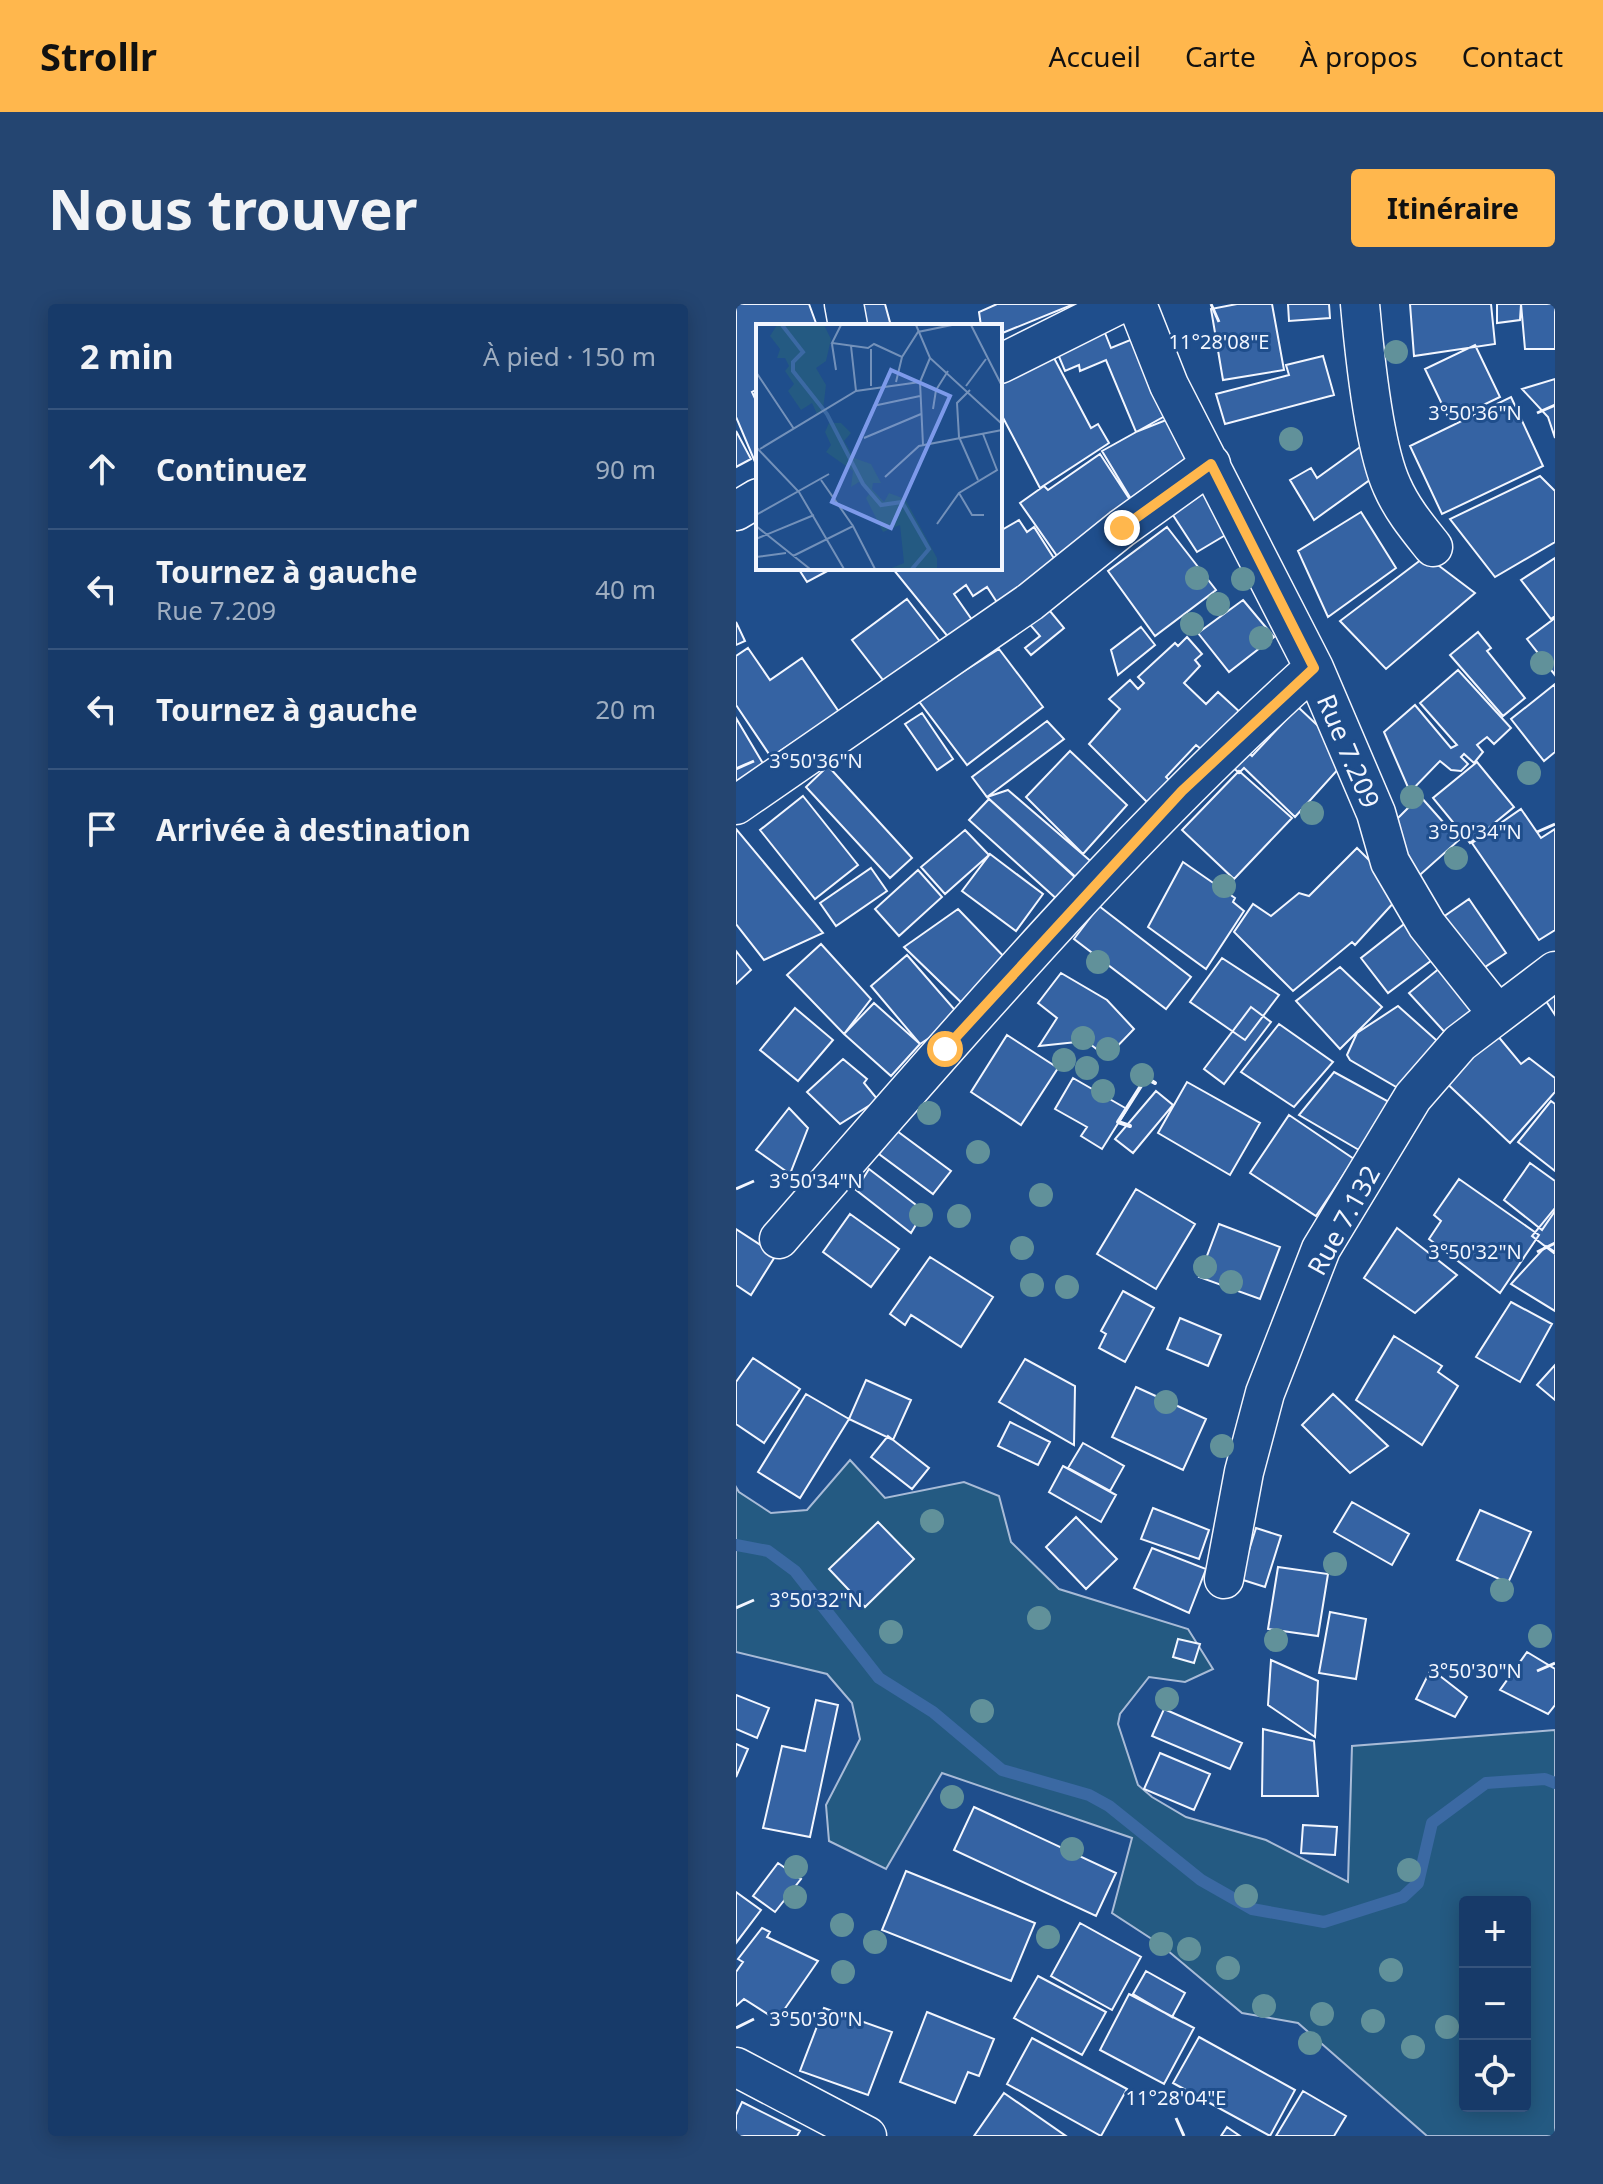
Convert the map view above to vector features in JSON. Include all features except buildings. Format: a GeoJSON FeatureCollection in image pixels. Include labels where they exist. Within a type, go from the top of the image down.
{"type":"FeatureCollection","features":[{"type":"Feature","properties":{"kind":"street"},"geometry":{"type":"LineString","coordinates":[[844,304],[848,324]]}},
{"type":"Feature","properties":{"kind":"street"},"geometry":{"type":"LineString","coordinates":[[1002,363],[1120,304]]}},
{"type":"Feature","properties":{"kind":"street","name":"Rue 7.209"},"geometry":{"type":"LineString","coordinates":[[1137,304],[1169,385],[1314,668],[1376,813],[1390,862],[1427,925],[1497,1013]]}},
{"type":"Feature","properties":{"kind":"street"},"geometry":{"type":"LineString","coordinates":[[1360,304],[1382,457],[1391,484],[1408,516],[1433,547]]}},
{"type":"Feature","properties":{"kind":"street"},"geometry":{"type":"LineString","coordinates":[[736,805],[1030,602],[1122,528],[1211,464]]}},
{"type":"Feature","properties":{"kind":"street"},"geometry":{"type":"LineString","coordinates":[[736,511],[756,499]]}},
{"type":"Feature","properties":{"kind":"street"},"geometry":{"type":"LineString","coordinates":[[779,1239],[945,1049],[1182,791],[1314,668]]}},
{"type":"Feature","properties":{"kind":"street","name":"Rue 7.132"},"geometry":{"type":"LineString","coordinates":[[1224,1579],[1244,1472],[1265,1393],[1321,1249],[1413,1097],[1460,1043],[1555,971]]}},
{"type":"Feature","properties":{"kind":"street"},"geometry":{"type":"LineString","coordinates":[[736,2067],[867,2136]]}},
{"type":"Feature","properties":{"kind":"shaded area"},"geometry":{"type":"Polygon","coordinates":[[[850,1460],[885,1498],[964,1482],[999,1496],[1011,1542],[1059,1589],[1188,1629],[1213,1669],[1185,1682],[1149,1677],[1120,1714],[1118,1724],[1138,1785],[1186,1817],[1266,1840],[1348,1882],[1352,1746],[1555,1730],[1555,2136],[1427,2136],[1298,2023],[1242,2013],[1161,1945],[1112,1913],[1132,1838],[942,1773],[886,1869],[829,1841],[826,1805],[860,1739],[852,1703],[827,1674],[736,1652],[736,1487],[771,1513],[807,1510],[850,1460]]]}},
{"type":"Feature","properties":{"kind":"waterway"},"geometry":{"type":"LineString","coordinates":[[736,1545],[768,1551],[795,1571],[879,1678],[933,1712],[1002,1770],[1089,1795],[1109,1806],[1201,1880],[1252,1909],[1324,1922],[1403,1897],[1418,1883],[1432,1823],[1486,1783],[1545,1779],[1555,1783]]}},
{"type":"Feature","properties":{"kind":"wall"},"geometry":{"type":"LineString","coordinates":[[1130,1126],[1118,1122],[1146,1078],[1155,1083]]}},
{"type":"Feature","properties":{"kind":"route"},"geometry":{"type":"LineString","coordinates":[[945,1049],[1182,791],[1314,668],[1211,464],[1122,528]]}}]}
